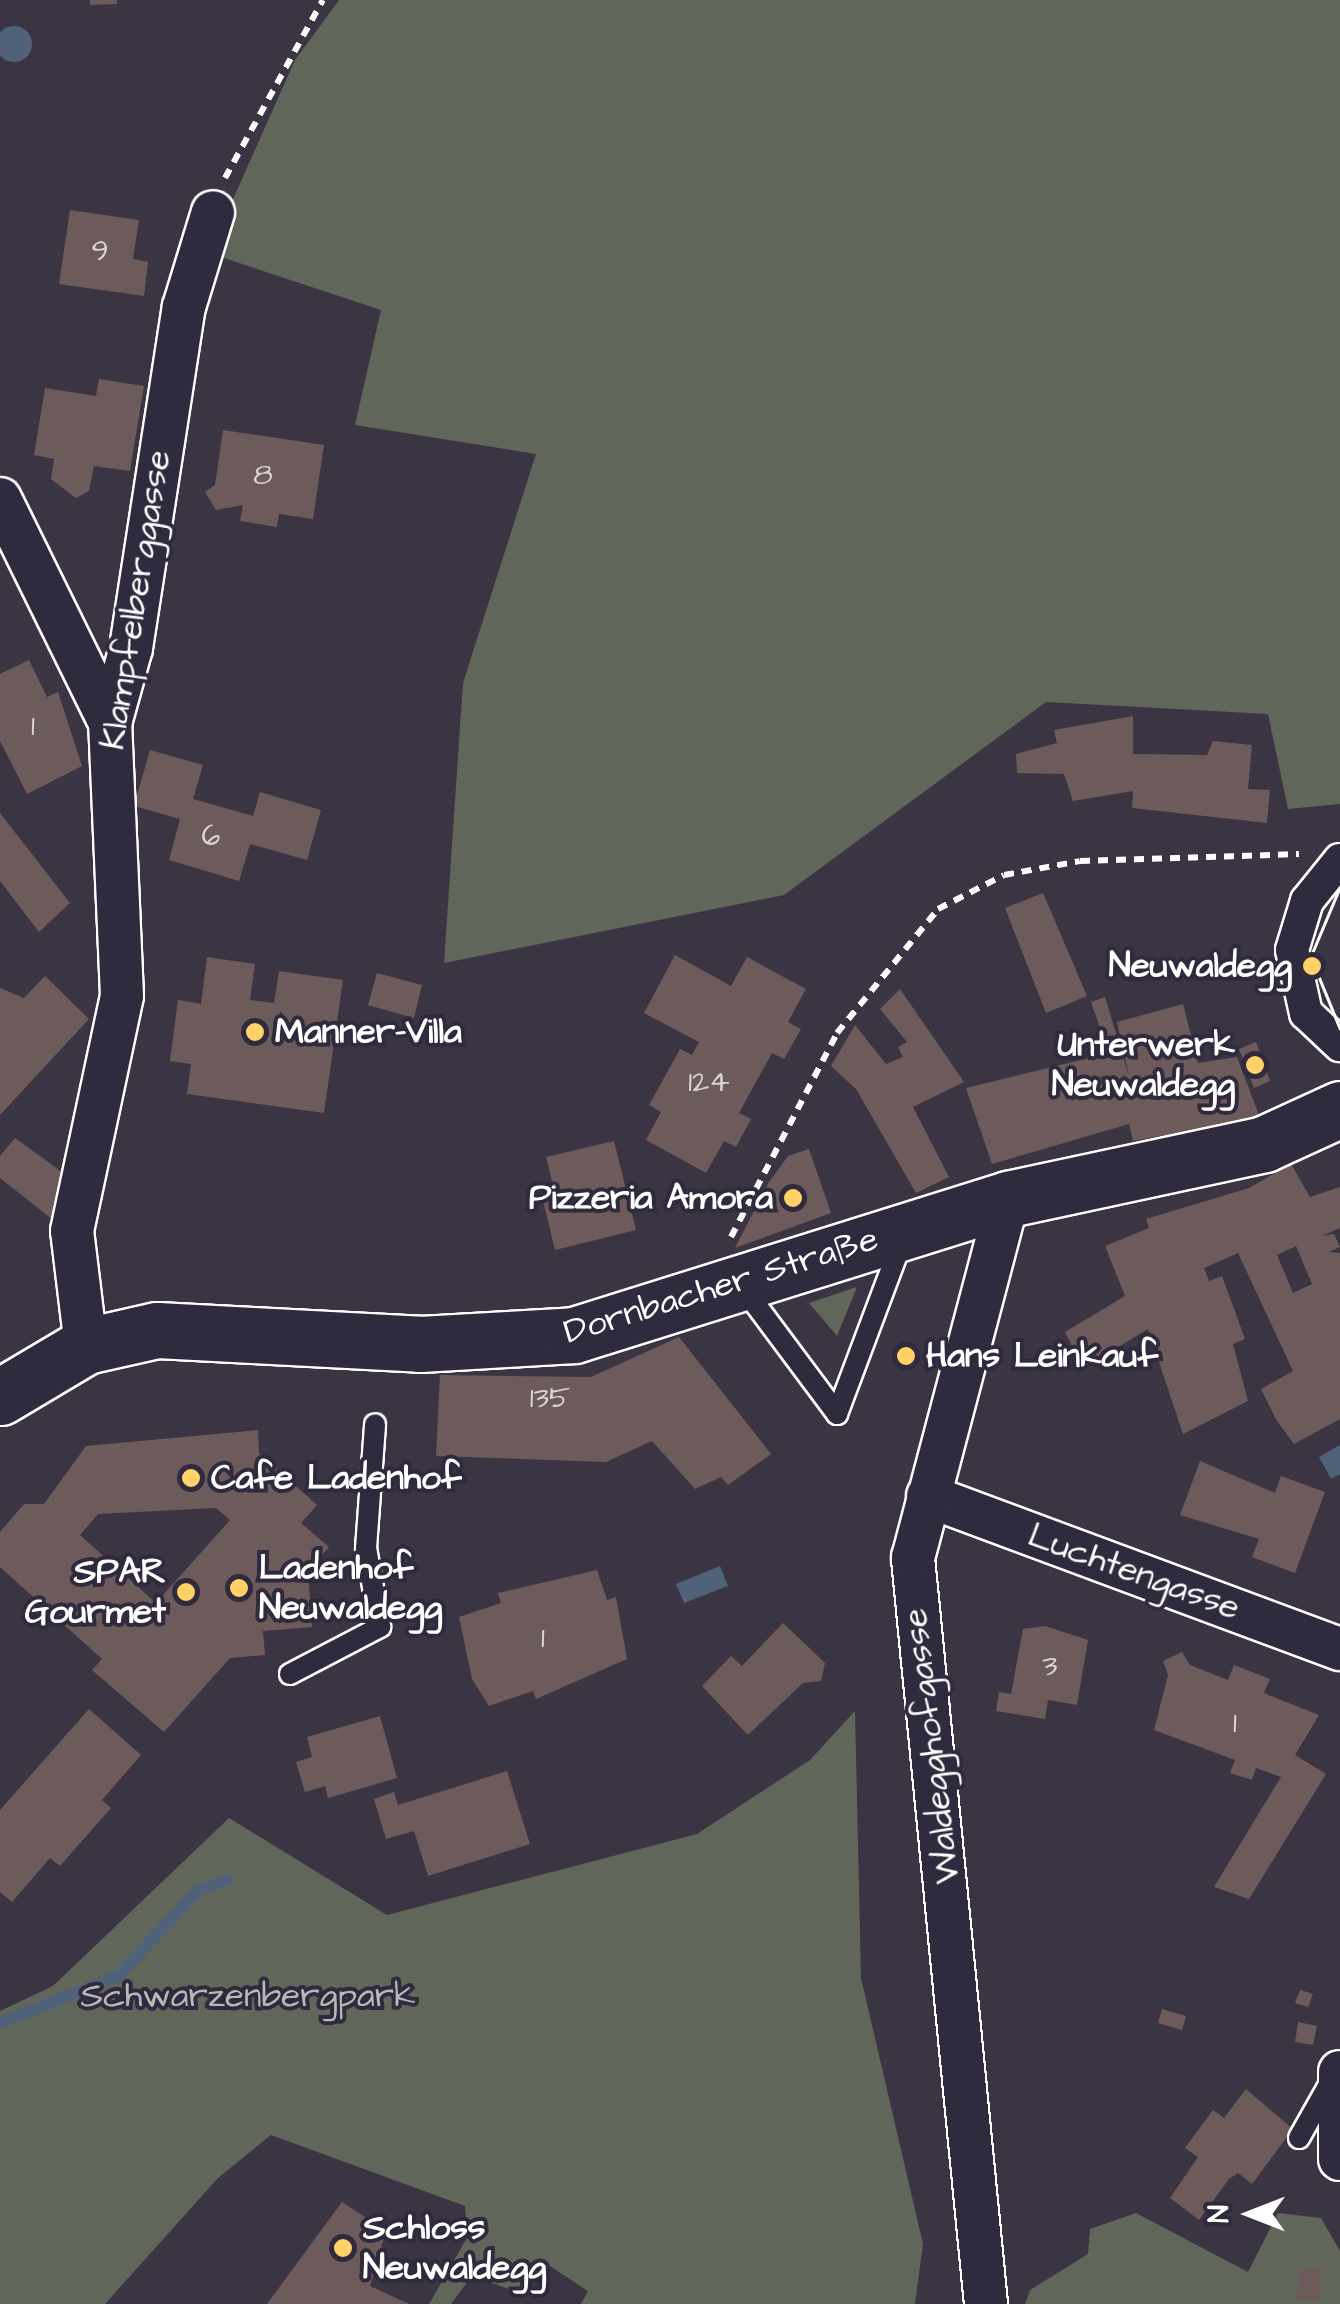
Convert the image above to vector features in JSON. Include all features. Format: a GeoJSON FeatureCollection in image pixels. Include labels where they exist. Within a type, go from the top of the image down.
{"type":"FeatureCollection","features":[{"type":"Feature","properties":{"kind":"main road","name":"Dornbacher Straße"},"geometry":{"type":"LineString","coordinates":[[86,1346],[179,1330],[358,1343],[534,1340],[720,1290],[1008,1199],[1264,1144],[1340,1109]]}},
{"type":"Feature","properties":{"kind":"main road"},"geometry":{"type":"LineString","coordinates":[[0,1397],[86,1346]]}},
{"type":"Feature","properties":{"kind":"street","name":"Klampfelberggasse"},"geometry":{"type":"LineString","coordinates":[[86,1346],[72,1231],[123,985],[110,723],[131,648],[184,308],[213,212]]}},
{"type":"Feature","properties":{"kind":"street"},"geometry":{"type":"LineString","coordinates":[[0,498],[110,723]]}},
{"type":"Feature","properties":{"kind":"street"},"geometry":{"type":"LineString","coordinates":[[1335,864],[1307,900],[1292,950],[1306,1012],[1340,1045]]}},
{"type":"Feature","properties":{"kind":"street","name":"Waldegghofgasse"},"geometry":{"type":"LineString","coordinates":[[986,2304],[914,1600],[928,1496],[1008,1199]]}},
{"type":"Feature","properties":{"kind":"street","name":"Luchtengasse"},"geometry":{"type":"LineString","coordinates":[[928,1496],[1340,1649]]}},
{"type":"Feature","properties":{"kind":"street"},"geometry":{"type":"LineString","coordinates":[[1340,2069],[1340,2159]]}},
{"type":"Feature","properties":{"kind":"lane"},"geometry":{"type":"LineString","coordinates":[[720,1290],[837,1414],[906,1230]]}},
{"type":"Feature","properties":{"kind":"lane"},"geometry":{"type":"LineString","coordinates":[[290,1674],[380,1626],[366,1548],[375,1424]]}},
{"type":"Feature","properties":{"kind":"lane"},"geometry":{"type":"LineString","coordinates":[[1299,2138],[1340,2069]]}},
{"type":"Feature","properties":{"kind":"path"},"geometry":{"type":"LineString","coordinates":[[213,212],[235,152],[324,0]]}},
{"type":"Feature","properties":{"kind":"path"},"geometry":{"type":"LineString","coordinates":[[720,1290],[836,1033],[938,908],[1004,875],[1127,854],[1306,854],[1335,864]]}},
{"type":"Feature","properties":{"kind":"green space"},"geometry":{"type":"Polygon","coordinates":[[[339,0],[1340,0],[1340,804],[1288,809],[1268,714],[1046,702],[784,895],[444,963],[463,683],[536,454],[355,425],[381,310],[209,253],[295,60],[339,0]]]}},
{"type":"Feature","properties":{"kind":"green space"},"geometry":{"type":"Polygon","coordinates":[[[857,1287],[837,1336],[809,1303],[857,1287]]]}},
{"type":"Feature","properties":{"kind":"green space","name":"Schwarzenbergpark"},"geometry":{"type":"Polygon","coordinates":[[[855,1711],[861,1978],[923,2244],[915,2304],[581,2304],[588,2291],[544,2262],[523,2294],[472,2276],[451,2304],[429,2304],[467,2238],[465,2206],[271,2135],[218,2178],[105,2304],[0,2304],[0,2011],[53,1986],[229,1818],[387,1915],[697,1834],[810,1760],[855,1711]]]}},
{"type":"Feature","properties":{"kind":"green space"},"geometry":{"type":"Polygon","coordinates":[[[1136,2213],[1248,2272],[1278,2213],[1321,2218],[1340,2251],[1340,2304],[1025,2304],[1030,2290],[1088,2254],[1090,2229],[1136,2213]]]}},
{"type":"Feature","properties":{"kind":"water"},"geometry":{"type":"Polygon","coordinates":[[[14,26],[27,31],[32,44],[27,57],[14,62],[1,57],[-4,44],[1,31],[14,26]]]}},
{"type":"Feature","properties":{"kind":"water"},"geometry":{"type":"Polygon","coordinates":[[[1340,1445],[1340,1474],[1331,1479],[1319,1457],[1340,1445]]]}},
{"type":"Feature","properties":{"kind":"water"},"geometry":{"type":"Polygon","coordinates":[[[720,1566],[728,1586],[684,1603],[676,1584],[720,1566]]]}},
{"type":"Feature","properties":{"kind":"building"},"geometry":{"type":"Polygon","coordinates":[[[90,0],[117,0],[117,4],[90,5],[90,0]]]}},
{"type":"Feature","properties":{"kind":"building"},"geometry":{"type":"Polygon","coordinates":[[[70,210],[139,220],[133,259],[148,262],[144,296],[59,284],[70,210]]]}},
{"type":"Feature","properties":{"kind":"building"},"geometry":{"type":"Polygon","coordinates":[[[99,379],[144,386],[130,471],[94,466],[89,491],[76,498],[51,479],[54,459],[34,455],[45,388],[96,396],[99,379]]]}},
{"type":"Feature","properties":{"kind":"building"},"geometry":{"type":"Polygon","coordinates":[[[223,430],[324,445],[313,519],[279,514],[277,527],[240,521],[243,505],[216,510],[205,492],[215,485],[223,430]]]}},
{"type":"Feature","properties":{"kind":"building"},"geometry":{"type":"Polygon","coordinates":[[[29,660],[47,697],[58,692],[82,766],[27,794],[0,741],[0,674],[29,660]]]}},
{"type":"Feature","properties":{"kind":"building"},"geometry":{"type":"Polygon","coordinates":[[[1133,716],[1133,754],[1207,755],[1213,741],[1252,745],[1248,789],[1270,790],[1267,823],[1132,808],[1133,791],[1073,801],[1064,774],[1017,773],[1016,754],[1057,743],[1054,730],[1133,716]]]}},
{"type":"Feature","properties":{"kind":"building"},"geometry":{"type":"Polygon","coordinates":[[[150,750],[203,765],[193,799],[253,816],[260,792],[321,810],[307,860],[250,844],[239,881],[169,860],[180,819],[134,806],[150,750]]]}},
{"type":"Feature","properties":{"kind":"building"},"geometry":{"type":"Polygon","coordinates":[[[0,813],[70,903],[39,932],[0,881],[0,813]]]}},
{"type":"Feature","properties":{"kind":"building"},"geometry":{"type":"Polygon","coordinates":[[[1043,893],[1087,996],[1046,1013],[1005,908],[1043,893]]]}},
{"type":"Feature","properties":{"kind":"building"},"geometry":{"type":"Polygon","coordinates":[[[675,955],[731,986],[747,957],[806,989],[788,1022],[801,1029],[784,1059],[772,1053],[739,1113],[751,1119],[736,1147],[724,1141],[706,1173],[646,1140],[661,1112],[649,1105],[680,1049],[692,1055],[699,1042],[644,1013],[675,955]]]}},
{"type":"Feature","properties":{"kind":"building","name":"Manner-Villa"},"geometry":{"type":"Polygon","coordinates":[[[207,957],[255,964],[250,1000],[274,1003],[279,971],[343,980],[324,1113],[187,1094],[191,1064],[170,1061],[178,1000],[201,1004],[207,957]]]}},
{"type":"Feature","properties":{"kind":"building"},"geometry":{"type":"Polygon","coordinates":[[[377,973],[422,985],[414,1018],[368,1005],[377,973]]]}},
{"type":"Feature","properties":{"kind":"building"},"geometry":{"type":"Polygon","coordinates":[[[45,976],[89,1019],[0,1115],[0,988],[24,998],[45,976]]]}},
{"type":"Feature","properties":{"kind":"building"},"geometry":{"type":"Polygon","coordinates":[[[900,989],[964,1082],[913,1107],[949,1177],[916,1193],[856,1089],[831,1066],[855,1025],[886,1064],[903,1057],[898,1047],[907,1042],[880,1009],[900,989]]]}},
{"type":"Feature","properties":{"kind":"building"},"geometry":{"type":"Polygon","coordinates":[[[1105,997],[1129,1076],[1117,1022],[1183,1004],[1198,1063],[1237,1057],[1260,1118],[1133,1141],[1129,1124],[992,1164],[966,1088],[1109,1053],[1091,1002],[1105,997]]]}},
{"type":"Feature","properties":{"kind":"building","name":"Unterwerk Neuwaldegg"},"geometry":{"type":"Polygon","coordinates":[[[1256,1042],[1270,1081],[1254,1088],[1239,1049],[1256,1042]]]}},
{"type":"Feature","properties":{"kind":"building"},"geometry":{"type":"Polygon","coordinates":[[[15,1138],[62,1172],[53,1220],[0,1178],[0,1156],[15,1138]]]}},
{"type":"Feature","properties":{"kind":"building"},"geometry":{"type":"Polygon","coordinates":[[[614,1141],[636,1230],[555,1250],[543,1201],[556,1197],[546,1157],[614,1141]]]}},
{"type":"Feature","properties":{"kind":"building","name":"Pizzeria Amora"},"geometry":{"type":"Polygon","coordinates":[[[809,1149],[831,1213],[735,1248],[769,1182],[788,1156],[809,1149]]]}},
{"type":"Feature","properties":{"kind":"building"},"geometry":{"type":"Polygon","coordinates":[[[1291,1164],[1310,1197],[1340,1187],[1340,1228],[1322,1236],[1334,1234],[1340,1247],[1329,1252],[1340,1253],[1340,1419],[1294,1444],[1261,1389],[1293,1371],[1238,1253],[1204,1268],[1209,1281],[1222,1276],[1245,1339],[1233,1344],[1248,1401],[1183,1434],[1148,1329],[1083,1368],[1065,1332],[1125,1296],[1105,1246],[1149,1228],[1146,1219],[1249,1188],[1291,1164]],[[1296,1246],[1277,1255],[1293,1293],[1312,1284],[1296,1246]]]}},
{"type":"Feature","properties":{"kind":"building"},"geometry":{"type":"Polygon","coordinates":[[[679,1337],[771,1454],[728,1485],[721,1477],[695,1489],[652,1441],[606,1462],[436,1456],[440,1375],[591,1377],[679,1337]]]}},
{"type":"Feature","properties":{"kind":"building","name":"Ladenhof Neuwaldegg"},"geometry":{"type":"Polygon","coordinates":[[[258,1430],[259,1453],[317,1505],[301,1523],[329,1547],[308,1572],[312,1627],[263,1631],[265,1655],[230,1658],[164,1732],[92,1670],[102,1659],[0,1567],[0,1532],[24,1504],[44,1504],[86,1446],[258,1430]],[[216,1508],[98,1514],[80,1535],[156,1603],[230,1520],[216,1508]]]}},
{"type":"Feature","properties":{"kind":"building"},"geometry":{"type":"Polygon","coordinates":[[[1200,1461],[1275,1493],[1281,1476],[1325,1492],[1295,1573],[1252,1557],[1259,1539],[1180,1515],[1200,1461]]]}},
{"type":"Feature","properties":{"kind":"building"},"geometry":{"type":"Polygon","coordinates":[[[597,1570],[607,1600],[616,1597],[627,1659],[536,1699],[533,1691],[489,1706],[472,1679],[459,1617],[501,1603],[498,1593],[597,1570]]]}},
{"type":"Feature","properties":{"kind":"building"},"geometry":{"type":"Polygon","coordinates":[[[783,1623],[825,1663],[821,1681],[803,1683],[748,1735],[702,1686],[731,1656],[742,1666],[783,1623]]]}},
{"type":"Feature","properties":{"kind":"building"},"geometry":{"type":"Polygon","coordinates":[[[1045,1626],[1088,1640],[1077,1705],[1048,1700],[1045,1719],[996,1711],[999,1692],[1011,1694],[1023,1629],[1045,1626]]]}},
{"type":"Feature","properties":{"kind":"building"},"geometry":{"type":"Polygon","coordinates":[[[1182,1652],[1190,1665],[1228,1680],[1234,1665],[1270,1679],[1264,1693],[1319,1715],[1295,1755],[1326,1774],[1249,1899],[1214,1887],[1281,1777],[1256,1768],[1252,1780],[1230,1773],[1235,1760],[1154,1730],[1168,1675],[1163,1661],[1182,1652]]]}},
{"type":"Feature","properties":{"kind":"building"},"geometry":{"type":"Polygon","coordinates":[[[89,1709],[141,1755],[102,1800],[111,1808],[60,1866],[50,1858],[12,1902],[0,1892],[0,1810],[89,1709]]]}},
{"type":"Feature","properties":{"kind":"building"},"geometry":{"type":"Polygon","coordinates":[[[380,1716],[397,1778],[328,1798],[325,1786],[305,1792],[296,1762],[312,1757],[307,1737],[380,1716]]]}},
{"type":"Feature","properties":{"kind":"building"},"geometry":{"type":"Polygon","coordinates":[[[507,1771],[530,1844],[428,1876],[414,1831],[386,1839],[374,1799],[394,1792],[398,1805],[507,1771]]]}},
{"type":"Feature","properties":{"kind":"building"},"geometry":{"type":"Polygon","coordinates":[[[1300,1990],[1313,1994],[1308,2007],[1295,2003],[1300,1990]]]}},
{"type":"Feature","properties":{"kind":"building"},"geometry":{"type":"Polygon","coordinates":[[[1162,2009],[1186,2016],[1182,2030],[1158,2023],[1162,2009]]]}},
{"type":"Feature","properties":{"kind":"building"},"geometry":{"type":"Polygon","coordinates":[[[1298,2022],[1317,2026],[1313,2045],[1295,2042],[1298,2022]]]}},
{"type":"Feature","properties":{"kind":"building"},"geometry":{"type":"Polygon","coordinates":[[[1246,2089],[1293,2129],[1252,2184],[1238,2173],[1229,2179],[1199,2220],[1170,2198],[1198,2157],[1185,2148],[1213,2110],[1224,2118],[1246,2089]]]}},
{"type":"Feature","properties":{"kind":"building","name":"Schloss Neuwaldegg"},"geometry":{"type":"Polygon","coordinates":[[[342,2202],[386,2231],[370,2286],[409,2304],[267,2304],[342,2202]]]}},
{"type":"Feature","properties":{"kind":"building"},"geometry":{"type":"Polygon","coordinates":[[[1299,2269],[1321,2269],[1320,2301],[1297,2300],[1299,2269]]]}},
{"type":"Feature","properties":{"kind":"waterway"},"geometry":{"type":"LineString","coordinates":[[0,2023],[118,1976],[199,1890],[226,1880]]}},
{"type":"Feature","properties":{"kind":"tram line"},"geometry":{"type":"LineString","coordinates":[[1340,888],[1311,957],[1340,1028]]}},
{"type":"Feature","properties":{"kind":"place","name":"Neuwaldegg"},"geometry":{"type":"Point","coordinates":[1312,966]}},
{"type":"Feature","properties":{"kind":"place","name":"Manner-Villa"},"geometry":{"type":"Point","coordinates":[255,1032]}},
{"type":"Feature","properties":{"kind":"place","name":"Unterwerk Neuwaldegg"},"geometry":{"type":"Point","coordinates":[1255,1065]}},
{"type":"Feature","properties":{"kind":"place","name":"Pizzeria Amora"},"geometry":{"type":"Point","coordinates":[793,1198]}},
{"type":"Feature","properties":{"kind":"place","name":"Hans Leinkauf"},"geometry":{"type":"Point","coordinates":[906,1356]}},
{"type":"Feature","properties":{"kind":"place","name":"Cafe Ladenhof"},"geometry":{"type":"Point","coordinates":[191,1478]}},
{"type":"Feature","properties":{"kind":"place","name":"Ladenhof Neuwaldegg"},"geometry":{"type":"Point","coordinates":[239,1588]}},
{"type":"Feature","properties":{"kind":"place","name":"SPAR Gourmet"},"geometry":{"type":"Point","coordinates":[186,1592]}},
{"type":"Feature","properties":{"kind":"place","name":"Schloss Neuwaldegg"},"geometry":{"type":"Point","coordinates":[343,2248]}}]}
